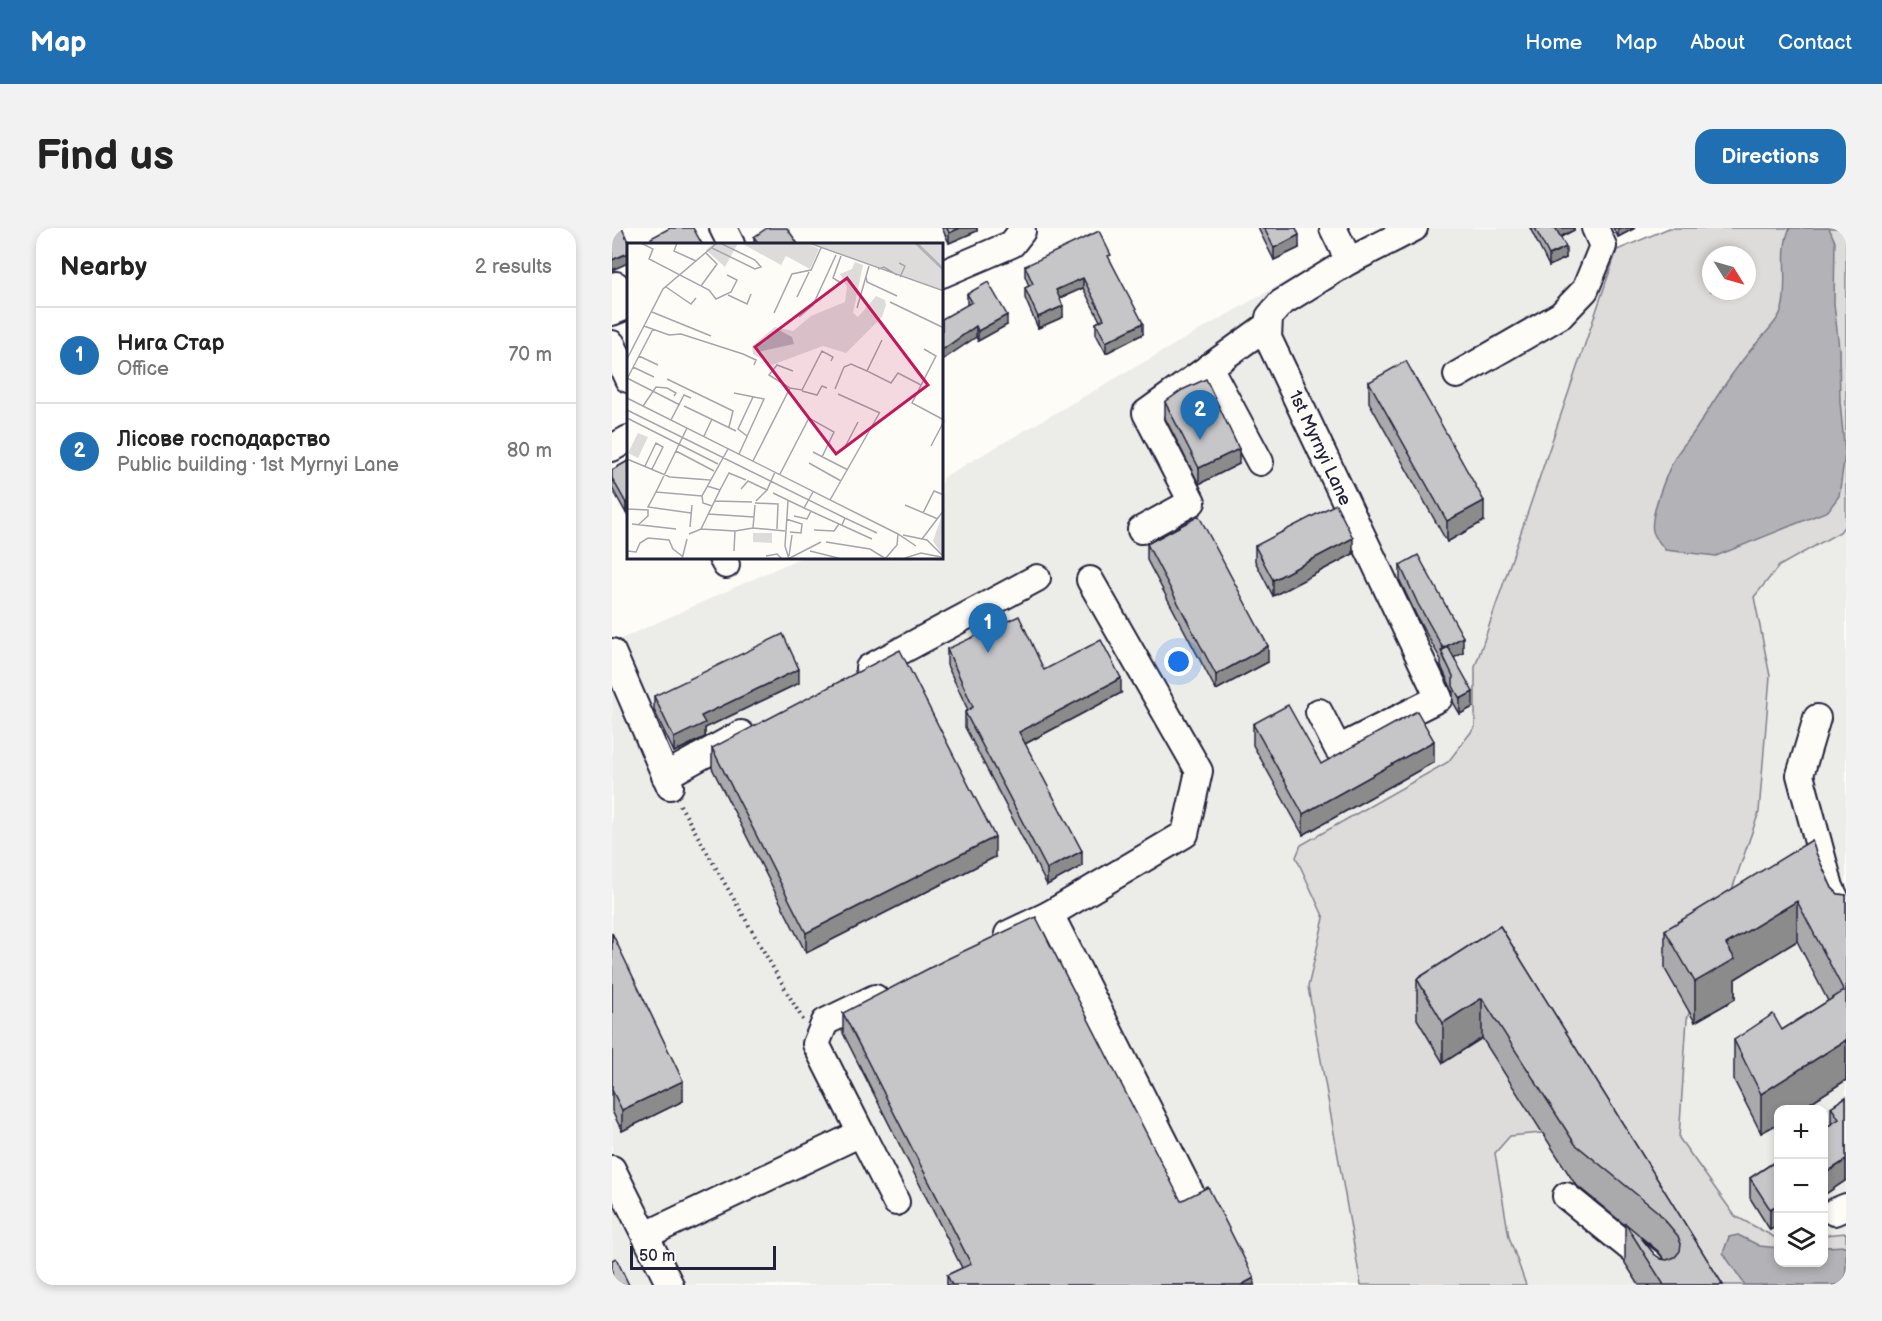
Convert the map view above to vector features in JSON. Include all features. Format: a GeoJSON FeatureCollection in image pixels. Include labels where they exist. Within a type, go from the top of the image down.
{"type":"FeatureCollection","features":[{"type":"Feature","properties":{"kind":"street"},"geometry":{"type":"LineString","coordinates":[[723,228],[730,243]]}},
{"type":"Feature","properties":{"kind":"street"},"geometry":{"type":"LineString","coordinates":[[944,273],[1012,244],[1022,231],[1021,228]]}},
{"type":"Feature","properties":{"kind":"street"},"geometry":{"type":"LineString","coordinates":[[1333,228],[1349,261]]}},
{"type":"Feature","properties":{"kind":"street"},"geometry":{"type":"LineString","coordinates":[[1141,530],[1192,502],[1146,413],[1268,325],[1269,317],[1281,303],[1349,261],[1414,228]]}},
{"type":"Feature","properties":{"kind":"street"},"geometry":{"type":"LineString","coordinates":[[1457,375],[1561,315],[1585,290],[1603,246],[1594,228]]}},
{"type":"Feature","properties":{"kind":"street","name":"1st Myrnyi Lane"},"geometry":{"type":"LineString","coordinates":[[1268,325],[1268,338],[1439,698],[1338,748],[1319,712]]}},
{"type":"Feature","properties":{"kind":"street"},"geometry":{"type":"LineString","coordinates":[[612,344],[627,377]]}},
{"type":"Feature","properties":{"kind":"street"},"geometry":{"type":"LineString","coordinates":[[1209,368],[1260,462]]}},
{"type":"Feature","properties":{"kind":"street"},"geometry":{"type":"LineString","coordinates":[[612,448],[627,440]]}},
{"type":"Feature","properties":{"kind":"street"},"geometry":{"type":"LineString","coordinates":[[849,678],[1037,578]]}},
{"type":"Feature","properties":{"kind":"street"},"geometry":{"type":"LineString","coordinates":[[986,945],[1050,914],[1185,834],[1199,771],[1090,580]]}},
{"type":"Feature","properties":{"kind":"street"},"geometry":{"type":"LineString","coordinates":[[612,652],[667,781],[766,721]]}},
{"type":"Feature","properties":{"kind":"street"},"geometry":{"type":"LineString","coordinates":[[1817,718],[1800,775],[1830,887],[1846,921]]}},
{"type":"Feature","properties":{"kind":"street"},"geometry":{"type":"LineString","coordinates":[[1050,914],[1191,1194]]}},
{"type":"Feature","properties":{"kind":"street"},"geometry":{"type":"LineString","coordinates":[[896,1202],[816,1044],[825,1022],[900,986]]}},
{"type":"Feature","properties":{"kind":"street"},"geometry":{"type":"LineString","coordinates":[[646,1234],[861,1132]]}},
{"type":"Feature","properties":{"kind":"street"},"geometry":{"type":"LineString","coordinates":[[612,1169],[670,1285]]}},
{"type":"Feature","properties":{"kind":"street"},"geometry":{"type":"LineString","coordinates":[[1566,1196],[1649,1263],[1666,1285]]}},
{"type":"Feature","properties":{"kind":"path"},"geometry":{"type":"LineString","coordinates":[[667,781],[816,1044]]}},
{"type":"Feature","properties":{"kind":"shaded area"},"geometry":{"type":"Polygon","coordinates":[[[1378,228],[1604,228],[1617,250],[1475,667],[1475,727],[1448,762],[1301,844],[1296,857],[1324,918],[1308,987],[1361,1285],[612,1285],[612,643],[796,560],[944,560],[944,477],[1378,228]]]}},
{"type":"Feature","properties":{"kind":"shaded area"},"geometry":{"type":"Polygon","coordinates":[[[1669,228],[1846,228],[1846,524],[1840,532],[1779,566],[1754,597],[1770,676],[1759,812],[1687,1019],[1679,1138],[1735,1216],[1774,1237],[1774,1267],[1828,1267],[1828,1235],[1846,1233],[1846,1285],[1700,1285],[1552,1132],[1510,1136],[1495,1153],[1509,1237],[1526,1285],[1361,1285],[1308,987],[1324,918],[1296,857],[1301,845],[1448,762],[1475,727],[1475,667],[1617,250],[1669,228]]]}},
{"type":"Feature","properties":{"kind":"shaded area"},"geometry":{"type":"Polygon","coordinates":[[[1790,228],[1829,228],[1835,242],[1834,303],[1845,454],[1839,496],[1828,511],[1716,556],[1665,550],[1653,531],[1654,513],[1661,489],[1680,450],[1734,371],[1780,315],[1785,289],[1785,246],[1790,228]]]}},
{"type":"Feature","properties":{"kind":"shaded area"},"geometry":{"type":"Polygon","coordinates":[[[1846,524],[1846,1233],[1828,1235],[1828,1105],[1774,1105],[1774,1237],[1735,1216],[1679,1138],[1687,1019],[1759,812],[1770,676],[1754,597],[1779,566],[1840,532],[1846,524]]]}},
{"type":"Feature","properties":{"kind":"shaded area"},"geometry":{"type":"Polygon","coordinates":[[[1552,1132],[1700,1285],[1526,1285],[1509,1237],[1495,1152],[1510,1136],[1552,1132]]]}},
{"type":"Feature","properties":{"kind":"shaded area"},"geometry":{"type":"Polygon","coordinates":[[[1738,1235],[1760,1246],[1774,1248],[1774,1267],[1828,1267],[1828,1247],[1846,1246],[1846,1285],[1745,1285],[1723,1253],[1729,1237],[1738,1235]]]}},
{"type":"Feature","properties":{"kind":"building"},"geometry":{"type":"Polygon","coordinates":[[[612,228],[622,228],[629,243],[627,253],[612,260],[612,228]]]}},
{"type":"Feature","properties":{"kind":"building"},"geometry":{"type":"Polygon","coordinates":[[[670,228],[693,228],[701,243],[654,243],[651,238],[670,228]]]}},
{"type":"Feature","properties":{"kind":"building"},"geometry":{"type":"Polygon","coordinates":[[[767,228],[787,228],[797,243],[758,243],[754,237],[767,228]]]}},
{"type":"Feature","properties":{"kind":"building"},"geometry":{"type":"Polygon","coordinates":[[[947,228],[960,228],[949,233],[947,228]]]}},
{"type":"Feature","properties":{"kind":"building"},"geometry":{"type":"Polygon","coordinates":[[[1264,228],[1296,228],[1299,235],[1274,248],[1264,228]]]}},
{"type":"Feature","properties":{"kind":"building"},"geometry":{"type":"Polygon","coordinates":[[[1535,228],[1557,228],[1566,247],[1549,255],[1535,228]]]}},
{"type":"Feature","properties":{"kind":"building"},"geometry":{"type":"Polygon","coordinates":[[[1099,231],[1111,255],[1108,256],[1143,323],[1106,342],[1096,323],[1104,319],[1083,278],[1056,290],[1063,306],[1038,317],[1025,288],[1033,284],[1025,266],[1099,231]]]}},
{"type":"Feature","properties":{"kind":"building"},"geometry":{"type":"Polygon","coordinates":[[[988,282],[1007,315],[978,331],[976,326],[944,349],[944,318],[972,302],[967,294],[988,282]]]}},
{"type":"Feature","properties":{"kind":"building"},"geometry":{"type":"Polygon","coordinates":[[[1406,361],[1484,501],[1447,521],[1369,382],[1406,361]]]}},
{"type":"Feature","properties":{"kind":"building"},"geometry":{"type":"Polygon","coordinates":[[[1206,379],[1239,449],[1199,468],[1165,402],[1182,390],[1206,379]]]}},
{"type":"Feature","properties":{"kind":"building"},"geometry":{"type":"Polygon","coordinates":[[[627,462],[626,503],[612,478],[612,470],[627,462]]]}},
{"type":"Feature","properties":{"kind":"building"},"geometry":{"type":"Polygon","coordinates":[[[1336,504],[1353,538],[1273,580],[1255,546],[1336,504]]]}},
{"type":"Feature","properties":{"kind":"building"},"geometry":{"type":"Polygon","coordinates":[[[1199,516],[1268,646],[1216,675],[1147,544],[1199,516]]]}},
{"type":"Feature","properties":{"kind":"building"},"geometry":{"type":"Polygon","coordinates":[[[1418,555],[1463,637],[1443,648],[1418,604],[1400,565],[1418,555]]]}},
{"type":"Feature","properties":{"kind":"building"},"geometry":{"type":"Polygon","coordinates":[[[1019,616],[1044,670],[1101,640],[1121,678],[1019,732],[1082,851],[1047,869],[965,712],[973,707],[947,649],[1019,616]]]}},
{"type":"Feature","properties":{"kind":"building"},"geometry":{"type":"Polygon","coordinates":[[[783,634],[799,669],[701,716],[705,723],[674,738],[654,696],[783,634]]]}},
{"type":"Feature","properties":{"kind":"building"},"geometry":{"type":"Polygon","coordinates":[[[1448,647],[1473,692],[1460,699],[1453,686],[1453,676],[1441,651],[1448,647]]]}},
{"type":"Feature","properties":{"kind":"building"},"geometry":{"type":"Polygon","coordinates":[[[900,650],[995,837],[806,933],[712,748],[900,650]]]}},
{"type":"Feature","properties":{"kind":"building"},"geometry":{"type":"Polygon","coordinates":[[[1288,705],[1321,764],[1417,711],[1434,741],[1303,814],[1253,724],[1288,705]]]}},
{"type":"Feature","properties":{"kind":"building"},"geometry":{"type":"Polygon","coordinates":[[[1812,840],[1832,888],[1838,894],[1846,895],[1846,1040],[1761,1094],[1734,1040],[1773,1014],[1782,1030],[1844,991],[1797,901],[1726,944],[1735,959],[1695,982],[1665,930],[1812,840]]]}},
{"type":"Feature","properties":{"kind":"building"},"geometry":{"type":"Polygon","coordinates":[[[1036,917],[1181,1201],[1208,1187],[1254,1278],[1241,1285],[952,1285],[947,1275],[971,1264],[843,1013],[945,960],[1036,917]]]}},
{"type":"Feature","properties":{"kind":"building"},"geometry":{"type":"Polygon","coordinates":[[[1500,926],[1723,1285],[1664,1285],[1625,1223],[1661,1259],[1667,1260],[1675,1257],[1680,1251],[1681,1244],[1678,1236],[1658,1212],[1575,1144],[1482,998],[1443,1023],[1417,979],[1500,926]]]}},
{"type":"Feature","properties":{"kind":"building"},"geometry":{"type":"Polygon","coordinates":[[[612,933],[683,1081],[622,1110],[612,1090],[612,933]]]}},
{"type":"Feature","properties":{"kind":"building"},"geometry":{"type":"Polygon","coordinates":[[[1846,1097],[1846,1160],[1828,1171],[1828,1126],[1839,1119],[1831,1107],[1846,1097]]]}},
{"type":"Feature","properties":{"kind":"building"},"geometry":{"type":"Polygon","coordinates":[[[1774,1162],[1774,1207],[1770,1209],[1750,1178],[1774,1162]]]}},
{"type":"Feature","properties":{"kind":"building"},"geometry":{"type":"Polygon","coordinates":[[[616,1258],[629,1285],[612,1285],[612,1260],[616,1258]]]}},
{"type":"Feature","properties":{"kind":"place","name":"Лісове господарство"},"geometry":{"type":"Point","coordinates":[1200,440]}},
{"type":"Feature","properties":{"kind":"place","name":"Нига Стар"},"geometry":{"type":"Point","coordinates":[988,653]}}]}
